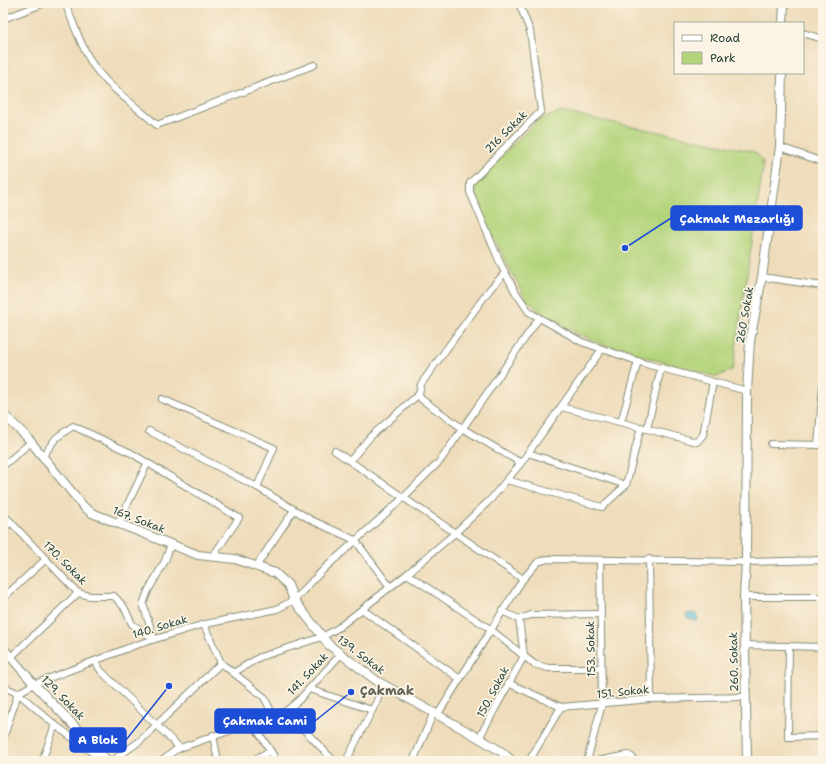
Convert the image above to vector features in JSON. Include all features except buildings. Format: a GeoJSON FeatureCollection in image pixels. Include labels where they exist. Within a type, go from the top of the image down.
{"type":"FeatureCollection","features":[{"type":"Feature","properties":{"kind":"street"},"geometry":{"type":"LineString","coordinates":[[3,19],[45,3]]}},
{"type":"Feature","properties":{"kind":"street"},"geometry":{"type":"LineString","coordinates":[[65,3],[85,52],[94,66],[157,125],[314,65]]}},
{"type":"Feature","properties":{"kind":"street","name":"216 Sokak"},"geometry":{"type":"LineString","coordinates":[[505,273],[470,192],[470,183],[541,111],[530,31],[519,3]]}},
{"type":"Feature","properties":{"kind":"street"},"geometry":{"type":"LineString","coordinates":[[783,22],[784,3]]}},
{"type":"Feature","properties":{"kind":"street"},"geometry":{"type":"LineString","coordinates":[[804,33],[823,39]]}},
{"type":"Feature","properties":{"kind":"street","name":"260 Sokak"},"geometry":{"type":"LineString","coordinates":[[746,562],[747,391],[750,341],[762,277],[780,147],[782,74]]}},
{"type":"Feature","properties":{"kind":"street"},"geometry":{"type":"LineString","coordinates":[[780,147],[823,162]]}},
{"type":"Feature","properties":{"kind":"street"},"geometry":{"type":"LineString","coordinates":[[521,463],[462,428],[421,399],[419,394],[421,384],[490,289],[505,273],[529,312],[582,342],[661,368],[747,391]]}},
{"type":"Feature","properties":{"kind":"street"},"geometry":{"type":"LineString","coordinates":[[762,277],[823,286]]}},
{"type":"Feature","properties":{"kind":"street","name":"140. Sokak"},"geometry":{"type":"LineString","coordinates":[[18,693],[34,684],[154,639],[204,625],[277,609],[294,600],[355,540],[403,498],[440,461],[539,318]]}},
{"type":"Feature","properties":{"kind":"street"},"geometry":{"type":"LineString","coordinates":[[233,673],[260,657],[322,637],[338,628],[363,610],[455,534],[491,499],[521,463],[602,349]]}},
{"type":"Feature","properties":{"kind":"street"},"geometry":{"type":"LineString","coordinates":[[621,422],[638,361]]}},
{"type":"Feature","properties":{"kind":"street"},"geometry":{"type":"LineString","coordinates":[[507,480],[602,507],[626,485],[661,368]]}},
{"type":"Feature","properties":{"kind":"street"},"geometry":{"type":"LineString","coordinates":[[561,407],[697,442],[704,435],[713,382]]}},
{"type":"Feature","properties":{"kind":"street"},"geometry":{"type":"LineString","coordinates":[[771,444],[820,445],[823,386]]}},
{"type":"Feature","properties":{"kind":"street"},"geometry":{"type":"LineString","coordinates":[[350,461],[370,437],[419,394]]}},
{"type":"Feature","properties":{"kind":"street"},"geometry":{"type":"LineString","coordinates":[[162,399],[274,448],[257,487]]}},
{"type":"Feature","properties":{"kind":"street","name":"167. Sokak"},"geometry":{"type":"LineString","coordinates":[[3,414],[31,442],[84,507],[92,513],[198,555],[235,559],[257,565],[275,573],[288,585],[294,600]]}},
{"type":"Feature","properties":{"kind":"street"},"geometry":{"type":"LineString","coordinates":[[43,456],[56,438],[73,426],[131,453],[147,464],[240,518],[213,556]]}},
{"type":"Feature","properties":{"kind":"street"},"geometry":{"type":"LineString","coordinates":[[149,431],[257,487],[311,520],[355,540],[390,587]]}},
{"type":"Feature","properties":{"kind":"street"},"geometry":{"type":"LineString","coordinates":[[3,466],[31,442]]}},
{"type":"Feature","properties":{"kind":"street"},"geometry":{"type":"LineString","coordinates":[[335,451],[523,579]]}},
{"type":"Feature","properties":{"kind":"street"},"geometry":{"type":"LineString","coordinates":[[528,453],[626,485]]}},
{"type":"Feature","properties":{"kind":"street"},"geometry":{"type":"LineString","coordinates":[[118,524],[147,464]]}},
{"type":"Feature","properties":{"kind":"street"},"geometry":{"type":"LineString","coordinates":[[257,565],[294,510]]}},
{"type":"Feature","properties":{"kind":"street","name":"170. Sokak"},"geometry":{"type":"LineString","coordinates":[[3,514],[78,593],[90,596],[114,596],[124,607],[132,624],[154,639]]}},
{"type":"Feature","properties":{"kind":"street"},"geometry":{"type":"LineString","coordinates":[[3,529],[11,522]]}},
{"type":"Feature","properties":{"kind":"street"},"geometry":{"type":"LineString","coordinates":[[154,639],[143,604],[148,590],[165,561],[171,544]]}},
{"type":"Feature","properties":{"kind":"street"},"geometry":{"type":"LineString","coordinates":[[3,598],[46,559]]}},
{"type":"Feature","properties":{"kind":"street"},"geometry":{"type":"LineString","coordinates":[[414,761],[436,713],[460,679],[523,579],[538,562],[548,559],[746,562],[823,560]]}},
{"type":"Feature","properties":{"kind":"street","name":"153. Sokak"},"geometry":{"type":"LineString","coordinates":[[588,761],[602,704],[600,560]]}},
{"type":"Feature","properties":{"kind":"street"},"geometry":{"type":"LineString","coordinates":[[649,560],[651,699]]}},
{"type":"Feature","properties":{"kind":"street","name":"260. Sokak"},"geometry":{"type":"LineString","coordinates":[[746,562],[744,597],[746,761]]}},
{"type":"Feature","properties":{"kind":"street"},"geometry":{"type":"LineString","coordinates":[[407,574],[490,630],[534,664],[548,668],[601,668]]}},
{"type":"Feature","properties":{"kind":"street"},"geometry":{"type":"LineString","coordinates":[[11,657],[78,593]]}},
{"type":"Feature","properties":{"kind":"street"},"geometry":{"type":"LineString","coordinates":[[744,597],[823,597]]}},
{"type":"Feature","properties":{"kind":"street","name":"139. Sokak"},"geometry":{"type":"LineString","coordinates":[[294,600],[322,637],[329,645],[341,654],[383,684],[479,738],[502,757],[512,761]]}},
{"type":"Feature","properties":{"kind":"street"},"geometry":{"type":"LineString","coordinates":[[363,610],[460,679]]}},
{"type":"Feature","properties":{"kind":"street"},"geometry":{"type":"LineString","coordinates":[[502,611],[519,619],[531,615],[600,614]]}},
{"type":"Feature","properties":{"kind":"street"},"geometry":{"type":"LineString","coordinates":[[519,619],[524,656]]}},
{"type":"Feature","properties":{"kind":"street"},"geometry":{"type":"LineString","coordinates":[[204,625],[221,663],[264,697],[274,715]]}},
{"type":"Feature","properties":{"kind":"street"},"geometry":{"type":"LineString","coordinates":[[744,645],[823,647]]}},
{"type":"Feature","properties":{"kind":"street"},"geometry":{"type":"LineString","coordinates":[[789,646],[788,737],[823,736]]}},
{"type":"Feature","properties":{"kind":"street","name":"129. Sokak"},"geometry":{"type":"LineString","coordinates":[[3,648],[34,684],[108,761]]}},
{"type":"Feature","properties":{"kind":"street","name":"141. Sokak"},"geometry":{"type":"LineString","coordinates":[[162,761],[180,748],[286,711],[309,689],[341,654]]}},
{"type":"Feature","properties":{"kind":"street","name":"150. Sokak"},"geometry":{"type":"LineString","coordinates":[[479,738],[524,656]]}},
{"type":"Feature","properties":{"kind":"street"},"geometry":{"type":"LineString","coordinates":[[95,661],[101,671],[180,748]]}},
{"type":"Feature","properties":{"kind":"street"},"geometry":{"type":"LineString","coordinates":[[112,761],[140,741],[221,663]]}},
{"type":"Feature","properties":{"kind":"street","name":"151. Sokak"},"geometry":{"type":"LineString","coordinates":[[508,683],[561,707],[651,699],[745,696]]}},
{"type":"Feature","properties":{"kind":"street"},"geometry":{"type":"LineString","coordinates":[[346,761],[372,710],[383,684]]}},
{"type":"Feature","properties":{"kind":"street"},"geometry":{"type":"LineString","coordinates":[[3,687],[18,693],[55,725],[104,761]]}},
{"type":"Feature","properties":{"kind":"street"},"geometry":{"type":"LineString","coordinates":[[309,689],[372,710]]}},
{"type":"Feature","properties":{"kind":"street"},"geometry":{"type":"LineString","coordinates":[[3,735],[18,693]]}},
{"type":"Feature","properties":{"kind":"street"},"geometry":{"type":"LineString","coordinates":[[529,761],[561,707]]}},
{"type":"Feature","properties":{"kind":"street"},"geometry":{"type":"LineString","coordinates":[[286,711],[334,761]]}},
{"type":"Feature","properties":{"kind":"street"},"geometry":{"type":"LineString","coordinates":[[252,722],[277,761]]}},
{"type":"Feature","properties":{"kind":"street"},"geometry":{"type":"LineString","coordinates":[[42,761],[55,725]]}},
{"type":"Feature","properties":{"kind":"street"},"geometry":{"type":"LineString","coordinates":[[213,736],[218,761]]}},
{"type":"Feature","properties":{"kind":"street"},"geometry":{"type":"LineString","coordinates":[[251,761],[270,751]]}},
{"type":"Feature","properties":{"kind":"street"},"geometry":{"type":"LineString","coordinates":[[597,761],[628,755],[632,756],[634,761]]}},
{"type":"Feature","properties":{"kind":"green space"},"geometry":{"type":"Polygon","coordinates":[[[561,112],[752,151],[760,158],[763,168],[733,369],[717,377],[606,346],[552,322],[525,298],[474,199],[474,183],[538,120],[561,112]]]}},
{"type":"Feature","properties":{"kind":"water"},"geometry":{"type":"Polygon","coordinates":[[[689,613],[697,614],[698,620],[696,621],[687,618],[686,615],[689,613]]]}},
{"type":"Feature","properties":{"kind":"place","name":"Çakmak Mezarlığı"},"geometry":{"type":"Point","coordinates":[625,248]}},
{"type":"Feature","properties":{"kind":"place","name":"A Blok"},"geometry":{"type":"Point","coordinates":[169,686]}},
{"type":"Feature","properties":{"kind":"place","name":"Çakmak Cami"},"geometry":{"type":"Point","coordinates":[351,692]}},
{"type":"Feature","properties":{"kind":"district","name":"Çakmak"},"geometry":{"type":"Point","coordinates":[387,690]}}]}
